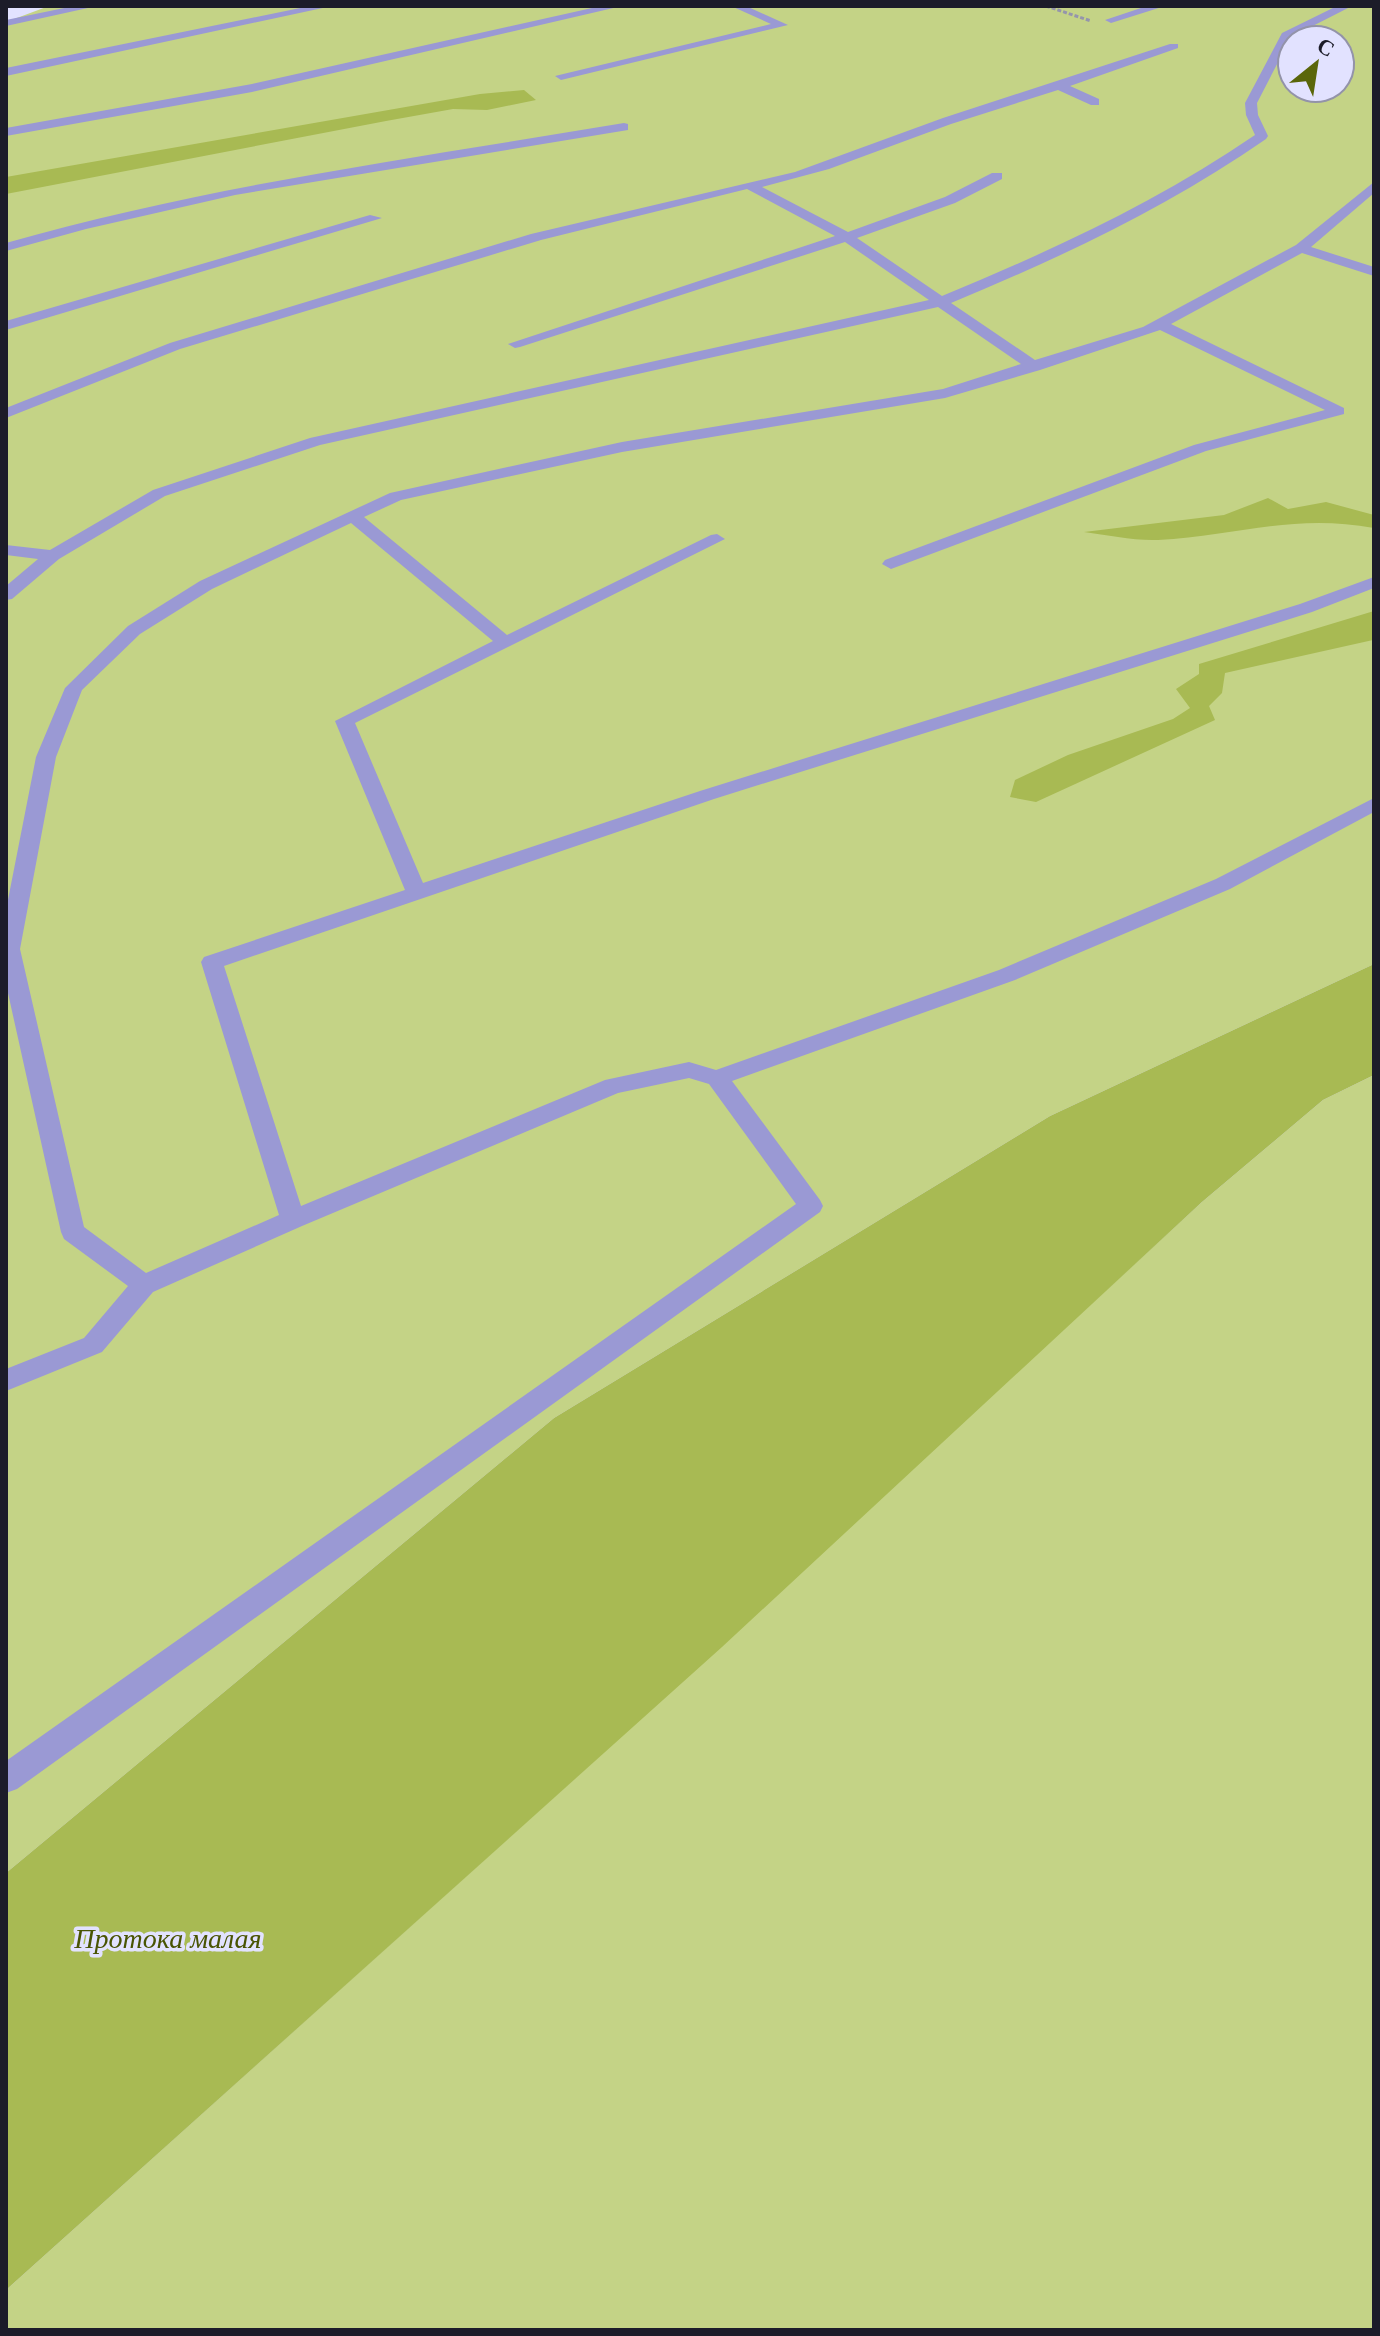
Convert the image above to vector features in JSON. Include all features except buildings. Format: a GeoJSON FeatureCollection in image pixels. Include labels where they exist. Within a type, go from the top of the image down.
{"type":"FeatureCollection","features":[{"type":"Feature","properties":{"kind":"street"},"geometry":{"type":"LineString","coordinates":[[6,23],[91,6]]}},
{"type":"Feature","properties":{"kind":"street"},"geometry":{"type":"LineString","coordinates":[[6,72],[326,6]]}},
{"type":"Feature","properties":{"kind":"street"},"geometry":{"type":"LineString","coordinates":[[6,132],[252,88],[616,6]]}},
{"type":"Feature","properties":{"kind":"street"},"geometry":{"type":"LineString","coordinates":[[561,76],[782,25],[737,6]]}},
{"type":"Feature","properties":{"kind":"street"},"geometry":{"type":"LineString","coordinates":[[1111,20],[1159,6]]}},
{"type":"Feature","properties":{"kind":"street"},"geometry":{"type":"LineString","coordinates":[[6,595],[53,555],[159,493],[316,441],[940,302],[1035,264],[1223,164],[1262,136],[1252,115],[1251,103],[1286,35],[1346,6]]}},
{"type":"Feature","properties":{"kind":"street"},"geometry":{"type":"LineString","coordinates":[[6,413],[190,342],[536,237],[749,185],[783,181],[954,119],[1062,87],[1174,46]]}},
{"type":"Feature","properties":{"kind":"street"},"geometry":{"type":"LineString","coordinates":[[1062,87],[1095,102]]}},
{"type":"Feature","properties":{"kind":"street"},"geometry":{"type":"LineString","coordinates":[[6,247],[69,228],[223,193],[624,127]]}},
{"type":"Feature","properties":{"kind":"street"},"geometry":{"type":"LineString","coordinates":[[515,344],[847,237],[950,200],[997,176]]}},
{"type":"Feature","properties":{"kind":"street"},"geometry":{"type":"LineString","coordinates":[[749,185],[847,237],[1035,367]]}},
{"type":"Feature","properties":{"kind":"street"},"geometry":{"type":"LineString","coordinates":[[144,1285],[73,1232],[9,949],[46,757],[74,688],[134,630],[206,585],[396,496],[638,444],[945,393],[1035,367],[1160,324],[1301,248],[1371,192]]}},
{"type":"Feature","properties":{"kind":"street"},"geometry":{"type":"LineString","coordinates":[[6,326],[375,218]]}},
{"type":"Feature","properties":{"kind":"street"},"geometry":{"type":"LineString","coordinates":[[1301,248],[1374,272]]}},
{"type":"Feature","properties":{"kind":"street"},"geometry":{"type":"LineString","coordinates":[[891,564],[1200,448],[1339,411],[1160,324]]}},
{"type":"Feature","properties":{"kind":"street"},"geometry":{"type":"LineString","coordinates":[[352,516],[505,642]]}},
{"type":"Feature","properties":{"kind":"street"},"geometry":{"type":"LineString","coordinates":[[417,893],[345,721],[717,539]]}},
{"type":"Feature","properties":{"kind":"street"},"geometry":{"type":"LineString","coordinates":[[6,550],[53,555]]}},
{"type":"Feature","properties":{"kind":"street"},"geometry":{"type":"LineString","coordinates":[[293,1219],[212,962],[707,795],[1291,613],[1374,582]]}},
{"type":"Feature","properties":{"kind":"street"},"geometry":{"type":"LineString","coordinates":[[6,1380],[93,1345],[144,1285],[293,1219],[613,1086],[689,1070],[717,1078],[1007,975],[1223,884],[1374,804]]}},
{"type":"Feature","properties":{"kind":"street"},"geometry":{"type":"LineString","coordinates":[[6,1779],[811,1206],[717,1078]]}},
{"type":"Feature","properties":{"kind":"shaded area"},"geometry":{"type":"Polygon","coordinates":[[[49,6],[1374,6],[1374,964],[1050,1116],[554,1418],[6,1873],[6,22],[49,6]]]}},
{"type":"Feature","properties":{"kind":"shaded area"},"geometry":{"type":"Polygon","coordinates":[[[1374,1075],[1374,2330],[6,2330],[6,2290],[592,1763],[1202,1202],[1323,1100],[1374,1075]]]}},
{"type":"Feature","properties":{"kind":"water"},"geometry":{"type":"Polygon","coordinates":[[[524,90],[536,100],[487,110],[453,109],[6,194],[6,177],[480,94],[524,90]]]}},
{"type":"Feature","properties":{"kind":"water"},"geometry":{"type":"Polygon","coordinates":[[[1268,498],[1288,509],[1326,502],[1374,515],[1374,528],[1345,524],[1291,524],[1158,540],[1084,532],[1224,515],[1268,498]]]}},
{"type":"Feature","properties":{"kind":"water"},"geometry":{"type":"Polygon","coordinates":[[[1374,611],[1373,640],[1225,673],[1222,693],[1209,706],[1215,720],[1036,802],[1010,797],[1015,780],[1068,755],[1173,719],[1190,708],[1176,689],[1199,674],[1199,664],[1374,611]]]}},
{"type":"Feature","properties":{"kind":"water","name":"Протока малая"},"geometry":{"type":"Polygon","coordinates":[[[1374,964],[1374,1075],[1323,1100],[1202,1202],[722,1647],[6,2290],[6,1873],[554,1418],[1050,1116],[1374,964]]]}}]}
